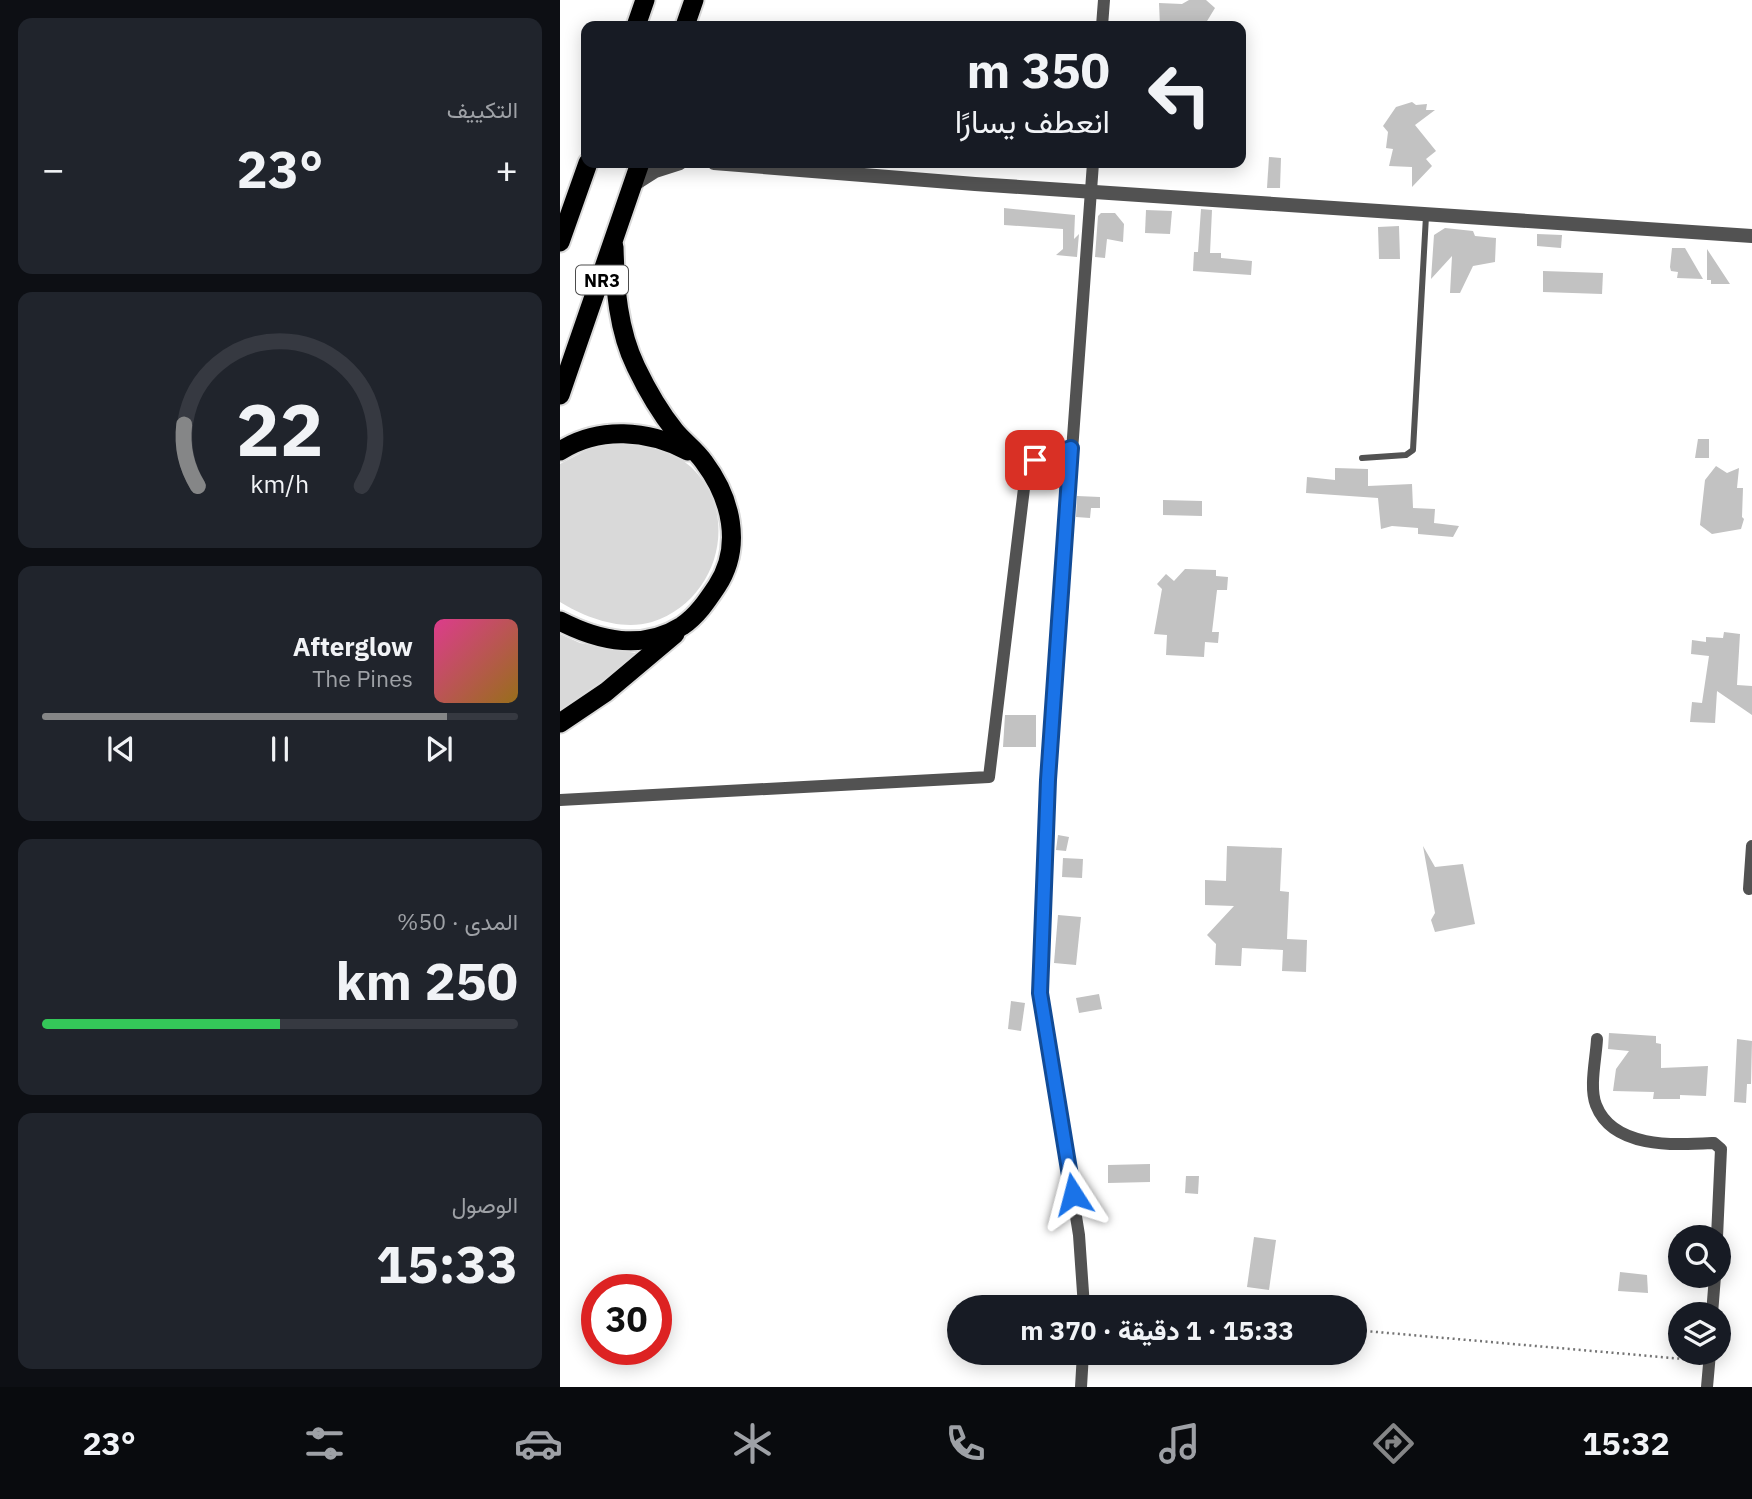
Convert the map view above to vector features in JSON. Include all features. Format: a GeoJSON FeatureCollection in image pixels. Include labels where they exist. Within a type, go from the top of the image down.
{"type":"FeatureCollection","features":[{"type":"Feature","properties":{"kind":"highway"},"geometry":{"type":"LineString","coordinates":[[638,21],[645,0]]}},
{"type":"Feature","properties":{"kind":"highway"},"geometry":{"type":"LineString","coordinates":[[687,21],[694,0]]}},
{"type":"Feature","properties":{"kind":"highway","name":"NR3"},"geometry":{"type":"LineString","coordinates":[[560,242],[586,168]]}},
{"type":"Feature","properties":{"kind":"highway","name":"NR3"},"geometry":{"type":"LineString","coordinates":[[560,395],[614,247],[638,168]]}},
{"type":"Feature","properties":{"kind":"highway"},"geometry":{"type":"LineString","coordinates":[[560,723],[653,656],[695,615],[720,581],[732,547],[730,512],[704,460],[676,432],[653,400],[634,364],[622,326],[615,287],[614,247]]}},
{"type":"Feature","properties":{"kind":"highway"},"geometry":{"type":"LineString","coordinates":[[560,451],[583,440],[625,433],[666,441],[704,460]]}},
{"type":"Feature","properties":{"kind":"highway"},"geometry":{"type":"LineString","coordinates":[[560,621],[603,639],[628,642],[665,634],[695,615]]}},
{"type":"Feature","properties":{"kind":"street"},"geometry":{"type":"LineString","coordinates":[[1102,21],[1104,0]]}},
{"type":"Feature","properties":{"kind":"street"},"geometry":{"type":"LineString","coordinates":[[633,185],[664,168]]}},
{"type":"Feature","properties":{"kind":"street"},"geometry":{"type":"LineString","coordinates":[[780,168],[1091,192],[1752,236]]}},
{"type":"Feature","properties":{"kind":"street"},"geometry":{"type":"LineString","coordinates":[[1083,1295],[1079,1235],[1040,993],[1048,780],[1093,168]]}},
{"type":"Feature","properties":{"kind":"street"},"geometry":{"type":"LineString","coordinates":[[560,800],[989,777],[1026,480],[1030,465],[1035,460],[1071,448]]}},
{"type":"Feature","properties":{"kind":"street"},"geometry":{"type":"LineString","coordinates":[[1749,889],[1752,846]]}},
{"type":"Feature","properties":{"kind":"street"},"geometry":{"type":"LineString","coordinates":[[1597,1040],[1596,1105],[1612,1128],[1644,1141],[1713,1143],[1721,1149],[1723,1163],[1718,1225]]}},
{"type":"Feature","properties":{"kind":"street"},"geometry":{"type":"LineString","coordinates":[[1081,1387],[1082,1365]]}},
{"type":"Feature","properties":{"kind":"street"},"geometry":{"type":"LineString","coordinates":[[1707,1387],[1708,1365]]}},
{"type":"Feature","properties":{"kind":"lane"},"geometry":{"type":"LineString","coordinates":[[1362,458],[1406,456],[1413,450],[1426,214]]}},
{"type":"Feature","properties":{"kind":"path"},"geometry":{"type":"LineString","coordinates":[[1367,1331],[1668,1354]]}},
{"type":"Feature","properties":{"kind":"shaded area"},"geometry":{"type":"Polygon","coordinates":[[[644,441],[666,449],[691,467],[707,487],[716,509],[718,532],[715,555],[707,576],[693,596],[675,611],[652,622],[616,624],[581,613],[560,602],[560,464],[602,442],[644,441]]]}},
{"type":"Feature","properties":{"kind":"shaded area"},"geometry":{"type":"Polygon","coordinates":[[[560,634],[580,643],[641,654],[560,710],[560,634]]]}},
{"type":"Feature","properties":{"kind":"building"},"geometry":{"type":"Polygon","coordinates":[[[1189,0],[1206,0],[1215,8],[1207,21],[1160,21],[1159,3],[1182,4],[1189,0]]]}},
{"type":"Feature","properties":{"kind":"building"},"geometry":{"type":"Polygon","coordinates":[[[1412,102],[1416,105],[1427,104],[1426,110],[1435,110],[1415,125],[1436,151],[1426,159],[1432,166],[1412,187],[1412,167],[1389,166],[1393,149],[1386,148],[1388,132],[1383,126],[1396,107],[1412,102]]]}},
{"type":"Feature","properties":{"kind":"building"},"geometry":{"type":"Polygon","coordinates":[[[1269,157],[1281,158],[1280,188],[1267,188],[1269,157]]]}},
{"type":"Feature","properties":{"kind":"building"},"geometry":{"type":"Polygon","coordinates":[[[1004,208],[1075,215],[1074,239],[1079,234],[1077,257],[1056,255],[1063,249],[1063,229],[1004,225],[1004,208]]]}},
{"type":"Feature","properties":{"kind":"building"},"geometry":{"type":"Polygon","coordinates":[[[1201,209],[1212,210],[1210,253],[1221,253],[1221,258],[1252,261],[1251,275],[1193,271],[1194,252],[1198,252],[1201,209]]]}},
{"type":"Feature","properties":{"kind":"building"},"geometry":{"type":"Polygon","coordinates":[[[1146,210],[1172,211],[1170,234],[1145,233],[1146,210]]]}},
{"type":"Feature","properties":{"kind":"building"},"geometry":{"type":"Polygon","coordinates":[[[1101,213],[1115,213],[1124,224],[1123,242],[1107,239],[1105,258],[1095,257],[1098,216],[1101,213]]]}},
{"type":"Feature","properties":{"kind":"building"},"geometry":{"type":"Polygon","coordinates":[[[1399,226],[1400,259],[1379,259],[1378,227],[1399,226]]]}},
{"type":"Feature","properties":{"kind":"building"},"geometry":{"type":"Polygon","coordinates":[[[1445,228],[1473,231],[1475,236],[1496,238],[1495,262],[1473,266],[1460,293],[1450,293],[1452,256],[1431,279],[1434,235],[1445,228]]]}},
{"type":"Feature","properties":{"kind":"building"},"geometry":{"type":"Polygon","coordinates":[[[1537,234],[1562,235],[1561,248],[1537,246],[1537,234]]]}},
{"type":"Feature","properties":{"kind":"building"},"geometry":{"type":"Polygon","coordinates":[[[1672,248],[1685,248],[1703,279],[1677,278],[1678,272],[1671,271],[1670,267],[1672,248]]]}},
{"type":"Feature","properties":{"kind":"building"},"geometry":{"type":"Polygon","coordinates":[[[1707,249],[1730,284],[1711,284],[1711,280],[1707,280],[1707,249]]]}},
{"type":"Feature","properties":{"kind":"building"},"geometry":{"type":"Polygon","coordinates":[[[1543,271],[1603,273],[1602,294],[1543,292],[1543,271]]]}},
{"type":"Feature","properties":{"kind":"building"},"geometry":{"type":"Polygon","coordinates":[[[1698,439],[1709,439],[1709,458],[1695,458],[1698,439]]]}},
{"type":"Feature","properties":{"kind":"building"},"geometry":{"type":"Polygon","coordinates":[[[1716,466],[1727,473],[1739,468],[1737,488],[1743,488],[1744,519],[1741,529],[1712,534],[1700,525],[1705,480],[1716,466]]]}},
{"type":"Feature","properties":{"kind":"building"},"geometry":{"type":"Polygon","coordinates":[[[1335,468],[1368,469],[1368,486],[1412,484],[1413,508],[1435,509],[1434,523],[1459,526],[1453,537],[1418,534],[1418,528],[1392,526],[1381,529],[1378,498],[1306,493],[1307,477],[1335,480],[1335,468]]]}},
{"type":"Feature","properties":{"kind":"building"},"geometry":{"type":"Polygon","coordinates":[[[1077,496],[1100,497],[1100,508],[1091,508],[1090,518],[1076,517],[1077,496]]]}},
{"type":"Feature","properties":{"kind":"building"},"geometry":{"type":"Polygon","coordinates":[[[1163,500],[1202,501],[1202,516],[1163,515],[1163,500]]]}},
{"type":"Feature","properties":{"kind":"building"},"geometry":{"type":"Polygon","coordinates":[[[1185,569],[1216,570],[1216,576],[1228,577],[1227,590],[1217,590],[1212,632],[1219,632],[1218,643],[1205,642],[1204,657],[1166,655],[1167,635],[1154,634],[1162,589],[1157,584],[1166,574],[1174,581],[1185,569]]]}},
{"type":"Feature","properties":{"kind":"building"},"geometry":{"type":"Polygon","coordinates":[[[1724,632],[1740,634],[1737,685],[1752,686],[1752,715],[1717,691],[1715,723],[1690,722],[1692,702],[1702,703],[1709,656],[1691,654],[1692,640],[1706,642],[1706,637],[1723,638],[1724,632]]]}},
{"type":"Feature","properties":{"kind":"building"},"geometry":{"type":"Polygon","coordinates":[[[1005,715],[1036,715],[1036,747],[1003,747],[1005,715]]]}},
{"type":"Feature","properties":{"kind":"building"},"geometry":{"type":"Polygon","coordinates":[[[1058,835],[1069,837],[1066,851],[1056,850],[1058,835]]]}},
{"type":"Feature","properties":{"kind":"building"},"geometry":{"type":"Polygon","coordinates":[[[1227,846],[1282,848],[1280,891],[1289,892],[1287,939],[1307,940],[1306,972],[1282,971],[1283,950],[1242,948],[1241,966],[1215,965],[1216,944],[1207,935],[1234,906],[1205,905],[1205,880],[1226,881],[1227,846]]]}},
{"type":"Feature","properties":{"kind":"building"},"geometry":{"type":"Polygon","coordinates":[[[1423,846],[1435,867],[1463,864],[1475,924],[1435,932],[1431,920],[1435,913],[1423,846]]]}},
{"type":"Feature","properties":{"kind":"building"},"geometry":{"type":"Polygon","coordinates":[[[1063,858],[1083,859],[1082,878],[1062,877],[1063,858]]]}},
{"type":"Feature","properties":{"kind":"building"},"geometry":{"type":"Polygon","coordinates":[[[1058,915],[1081,917],[1076,965],[1054,963],[1058,915]]]}},
{"type":"Feature","properties":{"kind":"building"},"geometry":{"type":"Polygon","coordinates":[[[1099,994],[1102,1009],[1079,1013],[1076,998],[1099,994]]]}},
{"type":"Feature","properties":{"kind":"building"},"geometry":{"type":"Polygon","coordinates":[[[1011,1001],[1025,1003],[1021,1031],[1008,1029],[1011,1001]]]}},
{"type":"Feature","properties":{"kind":"building"},"geometry":{"type":"Polygon","coordinates":[[[1609,1033],[1656,1036],[1656,1043],[1661,1044],[1661,1068],[1708,1066],[1706,1096],[1680,1095],[1680,1099],[1653,1099],[1654,1092],[1613,1091],[1616,1069],[1629,1051],[1608,1049],[1609,1033]]]}},
{"type":"Feature","properties":{"kind":"building"},"geometry":{"type":"Polygon","coordinates":[[[1737,1039],[1752,1041],[1751,1084],[1747,1084],[1746,1103],[1734,1102],[1737,1039]]]}},
{"type":"Feature","properties":{"kind":"building"},"geometry":{"type":"Polygon","coordinates":[[[1150,1164],[1150,1182],[1108,1183],[1108,1165],[1150,1164]]]}},
{"type":"Feature","properties":{"kind":"building"},"geometry":{"type":"Polygon","coordinates":[[[1186,1176],[1199,1176],[1198,1194],[1185,1193],[1186,1176]]]}},
{"type":"Feature","properties":{"kind":"building"},"geometry":{"type":"Polygon","coordinates":[[[1254,1237],[1276,1240],[1269,1290],[1247,1287],[1254,1237]]]}},
{"type":"Feature","properties":{"kind":"building"},"geometry":{"type":"Polygon","coordinates":[[[1620,1272],[1647,1275],[1648,1293],[1618,1291],[1620,1272]]]}},
{"type":"Feature","properties":{"kind":"route"},"geometry":{"type":"LineString","coordinates":[[1035,460],[1071,448],[1048,780],[1040,993],[1073,1194]]}}]}
